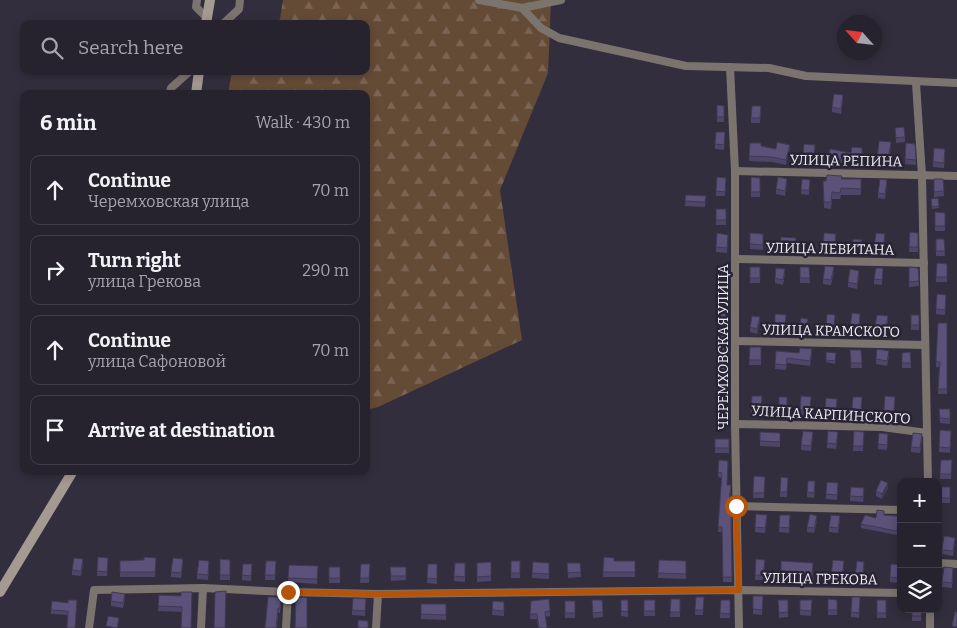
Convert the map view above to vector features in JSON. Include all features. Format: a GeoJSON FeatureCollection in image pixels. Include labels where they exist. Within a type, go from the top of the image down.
{"type":"FeatureCollection","features":[{"type":"Feature","properties":{"kind":"main road"},"geometry":{"type":"LineString","coordinates":[[207,20],[210,0]]}},
{"type":"Feature","properties":{"kind":"main road"},"geometry":{"type":"LineString","coordinates":[[197,90],[198,75]]}},
{"type":"Feature","properties":{"kind":"main road"},"geometry":{"type":"LineString","coordinates":[[0,592],[71,475]]}},
{"type":"Feature","properties":{"kind":"street"},"geometry":{"type":"LineString","coordinates":[[197,0],[196,7],[206,20]]}},
{"type":"Feature","properties":{"kind":"street"},"geometry":{"type":"LineString","coordinates":[[227,20],[239,9],[240,0]]}},
{"type":"Feature","properties":{"kind":"street"},"geometry":{"type":"LineString","coordinates":[[479,0],[522,8],[561,0]]}},
{"type":"Feature","properties":{"kind":"street"},"geometry":{"type":"LineString","coordinates":[[522,8],[541,28],[559,38],[686,66],[769,68],[806,76],[916,83],[957,83]]}},
{"type":"Feature","properties":{"kind":"street","name":"ЧЕРЕМХОВСКАЯ УЛИЦА"},"geometry":{"type":"LineString","coordinates":[[730,67],[735,171],[735,424],[739,628]]}},
{"type":"Feature","properties":{"kind":"street"},"geometry":{"type":"LineString","coordinates":[[171,90],[186,75]]}},
{"type":"Feature","properties":{"kind":"street"},"geometry":{"type":"LineString","coordinates":[[916,83],[922,176],[928,478]]}},
{"type":"Feature","properties":{"kind":"street","name":"УЛИЦА РЕПИНА"},"geometry":{"type":"LineString","coordinates":[[735,171],[957,176]]}},
{"type":"Feature","properties":{"kind":"street","name":"УЛИЦА ЛЕВИТАНА"},"geometry":{"type":"LineString","coordinates":[[736,259],[924,264]]}},
{"type":"Feature","properties":{"kind":"street","name":"УЛИЦА КРАМСКОГО"},"geometry":{"type":"LineString","coordinates":[[736,341],[925,345]]}},
{"type":"Feature","properties":{"kind":"street","name":"УЛИЦА КАРПИНСКОГО"},"geometry":{"type":"LineString","coordinates":[[735,424],[882,427],[927,433]]}},
{"type":"Feature","properties":{"kind":"street"},"geometry":{"type":"LineString","coordinates":[[736,506],[897,510]]}},
{"type":"Feature","properties":{"kind":"street"},"geometry":{"type":"LineString","coordinates":[[942,564],[957,564]]}},
{"type":"Feature","properties":{"kind":"street"},"geometry":{"type":"LineString","coordinates":[[201,628],[203,588]]}},
{"type":"Feature","properties":{"kind":"street","name":"УЛИЦА ГРЕКОВА"},"geometry":{"type":"LineString","coordinates":[[89,628],[94,590],[203,588],[378,594],[739,590],[897,593]]}},
{"type":"Feature","properties":{"kind":"street"},"geometry":{"type":"LineString","coordinates":[[286,628],[288,592]]}},
{"type":"Feature","properties":{"kind":"street"},"geometry":{"type":"LineString","coordinates":[[376,628],[378,594]]}},
{"type":"Feature","properties":{"kind":"street"},"geometry":{"type":"LineString","coordinates":[[930,613],[930,628]]}},
{"type":"Feature","properties":{"kind":"green space"},"geometry":{"type":"Polygon","coordinates":[[[283,0],[551,0],[548,73],[500,190],[522,340],[370,409],[370,90],[229,90],[231,75],[370,75],[370,20],[279,20],[283,0]]]}},
{"type":"Feature","properties":{"kind":"building"},"geometry":{"type":"Polygon","coordinates":[[[834,94],[843,95],[841,109],[832,107],[834,94]]]}},
{"type":"Feature","properties":{"kind":"building"},"geometry":{"type":"Polygon","coordinates":[[[717,105],[724,106],[724,117],[717,117],[717,105]]]}},
{"type":"Feature","properties":{"kind":"building"},"geometry":{"type":"Polygon","coordinates":[[[752,106],[761,106],[760,118],[751,118],[752,106]]]}},
{"type":"Feature","properties":{"kind":"building"},"geometry":{"type":"Polygon","coordinates":[[[904,127],[905,137],[896,138],[895,128],[904,127]]]}},
{"type":"Feature","properties":{"kind":"building"},"geometry":{"type":"Polygon","coordinates":[[[716,132],[725,132],[724,145],[715,144],[716,132]]]}},
{"type":"Feature","properties":{"kind":"building"},"geometry":{"type":"Polygon","coordinates":[[[879,141],[891,142],[888,160],[877,159],[879,141]]]}},
{"type":"Feature","properties":{"kind":"building"},"geometry":{"type":"Polygon","coordinates":[[[777,142],[790,145],[786,160],[749,156],[750,143],[761,143],[761,146],[776,149],[777,142]]]}},
{"type":"Feature","properties":{"kind":"building"},"geometry":{"type":"Polygon","coordinates":[[[906,143],[915,144],[916,160],[905,159],[906,143]]]}},
{"type":"Feature","properties":{"kind":"building"},"geometry":{"type":"Polygon","coordinates":[[[804,144],[815,145],[814,159],[803,158],[804,144]]]}},
{"type":"Feature","properties":{"kind":"building"},"geometry":{"type":"Polygon","coordinates":[[[852,147],[862,148],[862,159],[841,158],[840,162],[828,159],[830,149],[851,153],[852,147]]]}},
{"type":"Feature","properties":{"kind":"building"},"geometry":{"type":"Polygon","coordinates":[[[934,148],[945,149],[944,163],[933,162],[934,148]]]}},
{"type":"Feature","properties":{"kind":"building"},"geometry":{"type":"Polygon","coordinates":[[[827,175],[842,176],[841,179],[861,179],[861,189],[841,188],[840,193],[832,192],[831,202],[824,202],[823,181],[826,181],[827,175]]]}},
{"type":"Feature","properties":{"kind":"building"},"geometry":{"type":"Polygon","coordinates":[[[717,177],[726,178],[725,192],[716,191],[717,177]]]}},
{"type":"Feature","properties":{"kind":"building"},"geometry":{"type":"Polygon","coordinates":[[[751,177],[760,178],[760,192],[751,192],[751,177]]]}},
{"type":"Feature","properties":{"kind":"building"},"geometry":{"type":"Polygon","coordinates":[[[778,177],[787,179],[785,191],[776,189],[778,177]]]}},
{"type":"Feature","properties":{"kind":"building"},"geometry":{"type":"Polygon","coordinates":[[[802,179],[810,180],[809,190],[801,190],[802,179]]]}},
{"type":"Feature","properties":{"kind":"building"},"geometry":{"type":"Polygon","coordinates":[[[880,179],[887,180],[885,194],[878,193],[880,179]]]}},
{"type":"Feature","properties":{"kind":"building"},"geometry":{"type":"Polygon","coordinates":[[[934,179],[943,179],[944,191],[934,192],[934,179]]]}},
{"type":"Feature","properties":{"kind":"building"},"geometry":{"type":"Polygon","coordinates":[[[686,195],[706,196],[705,202],[685,201],[686,195]]]}},
{"type":"Feature","properties":{"kind":"building"},"geometry":{"type":"Polygon","coordinates":[[[938,198],[939,206],[932,207],[931,199],[938,198]]]}},
{"type":"Feature","properties":{"kind":"building"},"geometry":{"type":"Polygon","coordinates":[[[716,209],[726,209],[726,220],[716,220],[716,209]]]}},
{"type":"Feature","properties":{"kind":"building"},"geometry":{"type":"Polygon","coordinates":[[[935,212],[945,213],[945,226],[935,226],[935,212]]]}},
{"type":"Feature","properties":{"kind":"building"},"geometry":{"type":"Polygon","coordinates":[[[910,232],[918,233],[918,247],[909,247],[910,232]]]}},
{"type":"Feature","properties":{"kind":"building"},"geometry":{"type":"Polygon","coordinates":[[[717,233],[728,235],[727,248],[716,247],[717,233]]]}},
{"type":"Feature","properties":{"kind":"building"},"geometry":{"type":"Polygon","coordinates":[[[750,233],[763,234],[763,245],[750,244],[750,233]]]}},
{"type":"Feature","properties":{"kind":"building"},"geometry":{"type":"Polygon","coordinates":[[[824,233],[836,234],[834,249],[823,248],[824,233]]]}},
{"type":"Feature","properties":{"kind":"building"},"geometry":{"type":"Polygon","coordinates":[[[876,233],[885,234],[883,248],[874,247],[876,233]]]}},
{"type":"Feature","properties":{"kind":"building"},"geometry":{"type":"Polygon","coordinates":[[[781,237],[796,238],[795,250],[780,249],[781,237]]]}},
{"type":"Feature","properties":{"kind":"building"},"geometry":{"type":"Polygon","coordinates":[[[853,239],[862,240],[861,248],[853,248],[853,239]]]}},
{"type":"Feature","properties":{"kind":"building"},"geometry":{"type":"Polygon","coordinates":[[[936,239],[944,239],[945,251],[936,251],[936,239]]]}},
{"type":"Feature","properties":{"kind":"building"},"geometry":{"type":"Polygon","coordinates":[[[937,263],[947,264],[947,277],[936,277],[937,263]]]}},
{"type":"Feature","properties":{"kind":"building"},"geometry":{"type":"Polygon","coordinates":[[[825,266],[834,267],[831,280],[823,279],[825,266]]]}},
{"type":"Feature","properties":{"kind":"building"},"geometry":{"type":"Polygon","coordinates":[[[750,267],[760,267],[760,278],[750,278],[750,267]]]}},
{"type":"Feature","properties":{"kind":"building"},"geometry":{"type":"Polygon","coordinates":[[[800,267],[809,267],[810,278],[800,278],[800,267]]]}},
{"type":"Feature","properties":{"kind":"building"},"geometry":{"type":"Polygon","coordinates":[[[909,267],[918,268],[919,281],[909,282],[909,267]]]}},
{"type":"Feature","properties":{"kind":"building"},"geometry":{"type":"Polygon","coordinates":[[[776,268],[785,269],[783,280],[775,278],[776,268]]]}},
{"type":"Feature","properties":{"kind":"building"},"geometry":{"type":"Polygon","coordinates":[[[876,268],[883,268],[882,280],[874,279],[876,268]]]}},
{"type":"Feature","properties":{"kind":"building"},"geometry":{"type":"Polygon","coordinates":[[[850,269],[859,271],[857,284],[848,282],[850,269]]]}},
{"type":"Feature","properties":{"kind":"building"},"geometry":{"type":"Polygon","coordinates":[[[718,282],[728,283],[725,307],[727,307],[727,318],[717,318],[718,282]]]}},
{"type":"Feature","properties":{"kind":"building"},"geometry":{"type":"Polygon","coordinates":[[[937,294],[946,295],[945,310],[936,309],[937,294]]]}},
{"type":"Feature","properties":{"kind":"building"},"geometry":{"type":"Polygon","coordinates":[[[852,313],[860,314],[859,328],[850,327],[852,313]]]}},
{"type":"Feature","properties":{"kind":"building"},"geometry":{"type":"Polygon","coordinates":[[[775,314],[786,315],[785,326],[775,325],[775,314]]]}},
{"type":"Feature","properties":{"kind":"building"},"geometry":{"type":"Polygon","coordinates":[[[827,314],[835,315],[834,328],[826,327],[827,314]]]}},
{"type":"Feature","properties":{"kind":"building"},"geometry":{"type":"Polygon","coordinates":[[[877,315],[888,316],[886,327],[875,326],[877,315]]]}},
{"type":"Feature","properties":{"kind":"building"},"geometry":{"type":"Polygon","coordinates":[[[911,315],[919,315],[919,325],[911,325],[911,315]]]}},
{"type":"Feature","properties":{"kind":"building"},"geometry":{"type":"Polygon","coordinates":[[[752,316],[760,317],[757,329],[750,327],[752,316]]]}},
{"type":"Feature","properties":{"kind":"building"},"geometry":{"type":"Polygon","coordinates":[[[801,318],[808,319],[806,329],[799,328],[801,318]]]}},
{"type":"Feature","properties":{"kind":"building"},"geometry":{"type":"Polygon","coordinates":[[[938,323],[947,323],[947,389],[938,389],[940,362],[936,362],[938,323]]]}},
{"type":"Feature","properties":{"kind":"building"},"geometry":{"type":"Polygon","coordinates":[[[728,334],[729,346],[720,347],[719,335],[728,334]]]}},
{"type":"Feature","properties":{"kind":"building"},"geometry":{"type":"Polygon","coordinates":[[[750,347],[761,347],[761,360],[749,360],[750,347]]]}},
{"type":"Feature","properties":{"kind":"building"},"geometry":{"type":"Polygon","coordinates":[[[800,348],[812,349],[810,361],[787,358],[786,365],[775,364],[776,351],[799,353],[800,348]]]}},
{"type":"Feature","properties":{"kind":"building"},"geometry":{"type":"Polygon","coordinates":[[[877,349],[889,351],[887,361],[876,359],[877,349]]]}},
{"type":"Feature","properties":{"kind":"building"},"geometry":{"type":"Polygon","coordinates":[[[850,350],[861,350],[862,363],[851,363],[850,350]]]}},
{"type":"Feature","properties":{"kind":"building"},"geometry":{"type":"Polygon","coordinates":[[[826,352],[836,353],[835,361],[826,360],[826,352]]]}},
{"type":"Feature","properties":{"kind":"building"},"geometry":{"type":"Polygon","coordinates":[[[910,352],[911,363],[902,363],[902,353],[910,352]]]}},
{"type":"Feature","properties":{"kind":"building"},"geometry":{"type":"Polygon","coordinates":[[[719,359],[728,359],[728,372],[719,372],[719,359]]]}},
{"type":"Feature","properties":{"kind":"building"},"geometry":{"type":"Polygon","coordinates":[[[719,385],[728,385],[728,396],[720,396],[719,385]]]}},
{"type":"Feature","properties":{"kind":"building"},"geometry":{"type":"Polygon","coordinates":[[[752,396],[762,396],[761,410],[751,409],[752,396]]]}},
{"type":"Feature","properties":{"kind":"building"},"geometry":{"type":"Polygon","coordinates":[[[801,396],[811,397],[810,411],[800,410],[801,396]]]}},
{"type":"Feature","properties":{"kind":"building"},"geometry":{"type":"Polygon","coordinates":[[[885,396],[895,397],[894,411],[884,410],[885,396]]]}},
{"type":"Feature","properties":{"kind":"building"},"geometry":{"type":"Polygon","coordinates":[[[779,397],[787,397],[787,410],[779,410],[779,397]]]}},
{"type":"Feature","properties":{"kind":"building"},"geometry":{"type":"Polygon","coordinates":[[[853,397],[862,397],[861,410],[852,410],[853,397]]]}},
{"type":"Feature","properties":{"kind":"building"},"geometry":{"type":"Polygon","coordinates":[[[826,398],[837,399],[836,410],[825,409],[826,398]]]}},
{"type":"Feature","properties":{"kind":"building"},"geometry":{"type":"Polygon","coordinates":[[[939,409],[950,409],[950,419],[940,418],[939,409]]]}},
{"type":"Feature","properties":{"kind":"building"},"geometry":{"type":"Polygon","coordinates":[[[718,411],[727,412],[726,424],[717,423],[718,411]]]}},
{"type":"Feature","properties":{"kind":"building"},"geometry":{"type":"Polygon","coordinates":[[[940,430],[951,431],[950,448],[939,447],[940,430]]]}},
{"type":"Feature","properties":{"kind":"building"},"geometry":{"type":"Polygon","coordinates":[[[803,431],[813,432],[811,446],[801,445],[803,431]]]}},
{"type":"Feature","properties":{"kind":"building"},"geometry":{"type":"Polygon","coordinates":[[[828,431],[838,432],[836,444],[827,443],[828,431]]]}},
{"type":"Feature","properties":{"kind":"building"},"geometry":{"type":"Polygon","coordinates":[[[854,431],[864,432],[863,446],[853,446],[854,431]]]}},
{"type":"Feature","properties":{"kind":"building"},"geometry":{"type":"Polygon","coordinates":[[[760,432],[780,433],[780,442],[760,441],[760,432]]]}},
{"type":"Feature","properties":{"kind":"building"},"geometry":{"type":"Polygon","coordinates":[[[879,433],[888,434],[887,445],[878,444],[879,433]]]}},
{"type":"Feature","properties":{"kind":"building"},"geometry":{"type":"Polygon","coordinates":[[[913,433],[922,434],[920,448],[911,447],[913,433]]]}},
{"type":"Feature","properties":{"kind":"building"},"geometry":{"type":"Polygon","coordinates":[[[715,439],[729,439],[729,448],[715,448],[715,439]]]}},
{"type":"Feature","properties":{"kind":"building"},"geometry":{"type":"Polygon","coordinates":[[[719,460],[728,461],[727,485],[731,485],[728,510],[731,510],[732,577],[723,577],[722,527],[718,527],[722,473],[718,472],[719,460]]]}},
{"type":"Feature","properties":{"kind":"building"},"geometry":{"type":"Polygon","coordinates":[[[941,460],[952,460],[951,474],[940,474],[941,460]]]}},
{"type":"Feature","properties":{"kind":"building"},"geometry":{"type":"Polygon","coordinates":[[[754,476],[765,477],[764,493],[753,493],[754,476]]]}},
{"type":"Feature","properties":{"kind":"building"},"geometry":{"type":"Polygon","coordinates":[[[781,477],[788,478],[787,492],[780,492],[781,477]]]}},
{"type":"Feature","properties":{"kind":"building"},"geometry":{"type":"Polygon","coordinates":[[[881,480],[888,483],[882,494],[876,491],[881,480]]]}},
{"type":"Feature","properties":{"kind":"building"},"geometry":{"type":"Polygon","coordinates":[[[808,481],[815,481],[814,493],[807,492],[808,481]]]}},
{"type":"Feature","properties":{"kind":"building"},"geometry":{"type":"Polygon","coordinates":[[[827,482],[838,483],[837,495],[826,494],[827,482]]]}},
{"type":"Feature","properties":{"kind":"building"},"geometry":{"type":"Polygon","coordinates":[[[851,487],[864,488],[863,497],[850,496],[851,487]]]}},
{"type":"Feature","properties":{"kind":"building"},"geometry":{"type":"Polygon","coordinates":[[[942,487],[950,487],[950,498],[942,498],[942,487]]]}},
{"type":"Feature","properties":{"kind":"building"},"geometry":{"type":"Polygon","coordinates":[[[877,510],[884,511],[884,515],[897,516],[897,531],[861,524],[865,515],[876,518],[877,510]]]}},
{"type":"Feature","properties":{"kind":"building"},"geometry":{"type":"Polygon","coordinates":[[[756,514],[767,515],[765,528],[755,527],[756,514]]]}},
{"type":"Feature","properties":{"kind":"building"},"geometry":{"type":"Polygon","coordinates":[[[810,514],[817,516],[814,528],[807,527],[810,514]]]}},
{"type":"Feature","properties":{"kind":"building"},"geometry":{"type":"Polygon","coordinates":[[[780,515],[790,515],[789,528],[779,527],[780,515]]]}},
{"type":"Feature","properties":{"kind":"building"},"geometry":{"type":"Polygon","coordinates":[[[831,515],[840,516],[838,528],[829,527],[831,515]]]}},
{"type":"Feature","properties":{"kind":"building"},"geometry":{"type":"Polygon","coordinates":[[[944,536],[955,538],[953,551],[942,550],[944,536]]]}},
{"type":"Feature","properties":{"kind":"building"},"geometry":{"type":"Polygon","coordinates":[[[98,557],[108,558],[107,572],[97,571],[98,557]]]}},
{"type":"Feature","properties":{"kind":"building"},"geometry":{"type":"Polygon","coordinates":[[[144,557],[156,558],[155,572],[120,572],[120,561],[144,560],[144,557]]]}},
{"type":"Feature","properties":{"kind":"building"},"geometry":{"type":"Polygon","coordinates":[[[604,557],[614,558],[614,561],[635,561],[635,572],[603,572],[604,557]]]}},
{"type":"Feature","properties":{"kind":"building"},"geometry":{"type":"Polygon","coordinates":[[[74,558],[83,559],[81,571],[72,570],[74,558]]]}},
{"type":"Feature","properties":{"kind":"building"},"geometry":{"type":"Polygon","coordinates":[[[173,558],[183,559],[181,573],[171,572],[173,558]]]}},
{"type":"Feature","properties":{"kind":"building"},"geometry":{"type":"Polygon","coordinates":[[[220,559],[230,560],[230,575],[220,575],[220,559]]]}},
{"type":"Feature","properties":{"kind":"building"},"geometry":{"type":"Polygon","coordinates":[[[756,559],[765,560],[763,575],[755,575],[756,559]]]}},
{"type":"Feature","properties":{"kind":"building"},"geometry":{"type":"Polygon","coordinates":[[[199,560],[209,561],[208,575],[197,574],[199,560]]]}},
{"type":"Feature","properties":{"kind":"building"},"geometry":{"type":"Polygon","coordinates":[[[659,560],[686,561],[686,574],[658,573],[659,560]]]}},
{"type":"Feature","properties":{"kind":"building"},"geometry":{"type":"Polygon","coordinates":[[[833,560],[844,561],[842,577],[831,576],[833,560]]]}},
{"type":"Feature","properties":{"kind":"building"},"geometry":{"type":"Polygon","coordinates":[[[266,561],[276,561],[275,575],[265,575],[266,561]]]}},
{"type":"Feature","properties":{"kind":"building"},"geometry":{"type":"Polygon","coordinates":[[[511,561],[520,561],[520,573],[511,573],[511,561]]]}},
{"type":"Feature","properties":{"kind":"building"},"geometry":{"type":"Polygon","coordinates":[[[781,561],[813,563],[812,578],[781,576],[781,561]]]}},
{"type":"Feature","properties":{"kind":"building"},"geometry":{"type":"Polygon","coordinates":[[[857,561],[864,562],[863,576],[855,575],[857,561]]]}},
{"type":"Feature","properties":{"kind":"building"},"geometry":{"type":"Polygon","coordinates":[[[491,562],[491,576],[477,577],[477,563],[491,562]]]}},
{"type":"Feature","properties":{"kind":"building"},"geometry":{"type":"Polygon","coordinates":[[[533,562],[549,563],[549,574],[532,573],[533,562]]]}},
{"type":"Feature","properties":{"kind":"building"},"geometry":{"type":"Polygon","coordinates":[[[455,563],[465,563],[465,577],[454,576],[455,563]]]}},
{"type":"Feature","properties":{"kind":"building"},"geometry":{"type":"Polygon","coordinates":[[[567,563],[580,563],[581,572],[568,573],[567,563]]]}},
{"type":"Feature","properties":{"kind":"building"},"geometry":{"type":"Polygon","coordinates":[[[243,564],[252,564],[251,576],[242,575],[243,564]]]}},
{"type":"Feature","properties":{"kind":"building"},"geometry":{"type":"Polygon","coordinates":[[[361,564],[370,564],[369,578],[360,578],[361,564]]]}},
{"type":"Feature","properties":{"kind":"building"},"geometry":{"type":"Polygon","coordinates":[[[428,564],[437,564],[437,579],[427,578],[428,564]]]}},
{"type":"Feature","properties":{"kind":"building"},"geometry":{"type":"Polygon","coordinates":[[[891,564],[897,565],[897,578],[890,577],[891,564]]]}},
{"type":"Feature","properties":{"kind":"building"},"geometry":{"type":"Polygon","coordinates":[[[289,565],[318,566],[317,579],[288,578],[289,565]]]}},
{"type":"Feature","properties":{"kind":"building"},"geometry":{"type":"Polygon","coordinates":[[[329,567],[340,567],[340,578],[329,578],[329,567]]]}},
{"type":"Feature","properties":{"kind":"building"},"geometry":{"type":"Polygon","coordinates":[[[390,567],[406,567],[406,576],[391,576],[390,567]]]}},
{"type":"Feature","properties":{"kind":"building"},"geometry":{"type":"Polygon","coordinates":[[[944,567],[953,568],[952,583],[942,582],[944,567]]]}},
{"type":"Feature","properties":{"kind":"building"},"geometry":{"type":"Polygon","coordinates":[[[226,591],[225,628],[214,628],[215,592],[226,591]]]}},
{"type":"Feature","properties":{"kind":"building"},"geometry":{"type":"Polygon","coordinates":[[[112,592],[125,594],[123,603],[111,601],[112,592]]]}},
{"type":"Feature","properties":{"kind":"building"},"geometry":{"type":"Polygon","coordinates":[[[181,592],[192,592],[191,628],[181,628],[182,607],[158,606],[159,595],[181,596],[181,592]]]}},
{"type":"Feature","properties":{"kind":"building"},"geometry":{"type":"Polygon","coordinates":[[[753,596],[763,596],[762,610],[753,609],[753,596]]]}},
{"type":"Feature","properties":{"kind":"building"},"geometry":{"type":"Polygon","coordinates":[[[268,597],[281,597],[276,628],[265,628],[268,597]]]}},
{"type":"Feature","properties":{"kind":"building"},"geometry":{"type":"Polygon","coordinates":[[[296,597],[307,598],[307,628],[295,628],[296,597]]]}},
{"type":"Feature","properties":{"kind":"building"},"geometry":{"type":"Polygon","coordinates":[[[696,597],[704,597],[703,610],[695,610],[696,597]]]}},
{"type":"Feature","properties":{"kind":"building"},"geometry":{"type":"Polygon","coordinates":[[[852,597],[860,597],[859,613],[851,612],[852,597]]]}},
{"type":"Feature","properties":{"kind":"building"},"geometry":{"type":"Polygon","coordinates":[[[353,598],[366,599],[365,611],[352,610],[353,598]]]}},
{"type":"Feature","properties":{"kind":"building"},"geometry":{"type":"Polygon","coordinates":[[[549,599],[550,611],[545,612],[547,628],[539,628],[537,614],[530,614],[531,601],[549,599]]]}},
{"type":"Feature","properties":{"kind":"building"},"geometry":{"type":"Polygon","coordinates":[[[671,599],[680,599],[680,612],[670,612],[671,599]]]}},
{"type":"Feature","properties":{"kind":"building"},"geometry":{"type":"Polygon","coordinates":[[[828,599],[837,600],[837,610],[828,610],[828,599]]]}},
{"type":"Feature","properties":{"kind":"building"},"geometry":{"type":"Polygon","coordinates":[[[68,600],[77,600],[75,628],[67,628],[68,611],[51,610],[52,601],[68,603],[68,600]]]}},
{"type":"Feature","properties":{"kind":"building"},"geometry":{"type":"Polygon","coordinates":[[[592,600],[602,600],[603,612],[593,613],[592,600]]]}},
{"type":"Feature","properties":{"kind":"building"},"geometry":{"type":"Polygon","coordinates":[[[621,600],[628,600],[628,612],[621,611],[621,600]]]}},
{"type":"Feature","properties":{"kind":"building"},"geometry":{"type":"Polygon","coordinates":[[[644,600],[655,600],[655,611],[644,611],[644,600]]]}},
{"type":"Feature","properties":{"kind":"building"},"geometry":{"type":"Polygon","coordinates":[[[721,600],[730,600],[730,614],[720,613],[721,600]]]}},
{"type":"Feature","properties":{"kind":"building"},"geometry":{"type":"Polygon","coordinates":[[[778,600],[788,600],[788,612],[779,613],[778,600]]]}},
{"type":"Feature","properties":{"kind":"building"},"geometry":{"type":"Polygon","coordinates":[[[800,600],[812,600],[811,611],[800,610],[800,600]]]}},
{"type":"Feature","properties":{"kind":"building"},"geometry":{"type":"Polygon","coordinates":[[[877,600],[886,600],[886,613],[877,613],[877,600]]]}},
{"type":"Feature","properties":{"kind":"building"},"geometry":{"type":"Polygon","coordinates":[[[493,601],[504,602],[504,611],[492,610],[493,601]]]}},
{"type":"Feature","properties":{"kind":"building"},"geometry":{"type":"Polygon","coordinates":[[[565,601],[575,601],[575,613],[565,613],[565,601]]]}},
{"type":"Feature","properties":{"kind":"building"},"geometry":{"type":"Polygon","coordinates":[[[421,604],[446,604],[446,615],[421,614],[421,604]]]}},
{"type":"Feature","properties":{"kind":"building"},"geometry":{"type":"Polygon","coordinates":[[[955,612],[957,612],[957,627],[952,626],[955,612]]]}},
{"type":"Feature","properties":{"kind":"building"},"geometry":{"type":"Polygon","coordinates":[[[912,613],[921,613],[921,616],[912,616],[912,613]]]}},
{"type":"Feature","properties":{"kind":"building"},"geometry":{"type":"Polygon","coordinates":[[[108,616],[119,618],[117,628],[106,626],[108,616]]]}},
{"type":"Feature","properties":{"kind":"building"},"geometry":{"type":"Polygon","coordinates":[[[358,620],[368,621],[368,628],[358,628],[358,620]]]}},
{"type":"Feature","properties":{"kind":"route"},"geometry":{"type":"LineString","coordinates":[[288,592],[378,594],[739,590],[736,506]]}}]}
